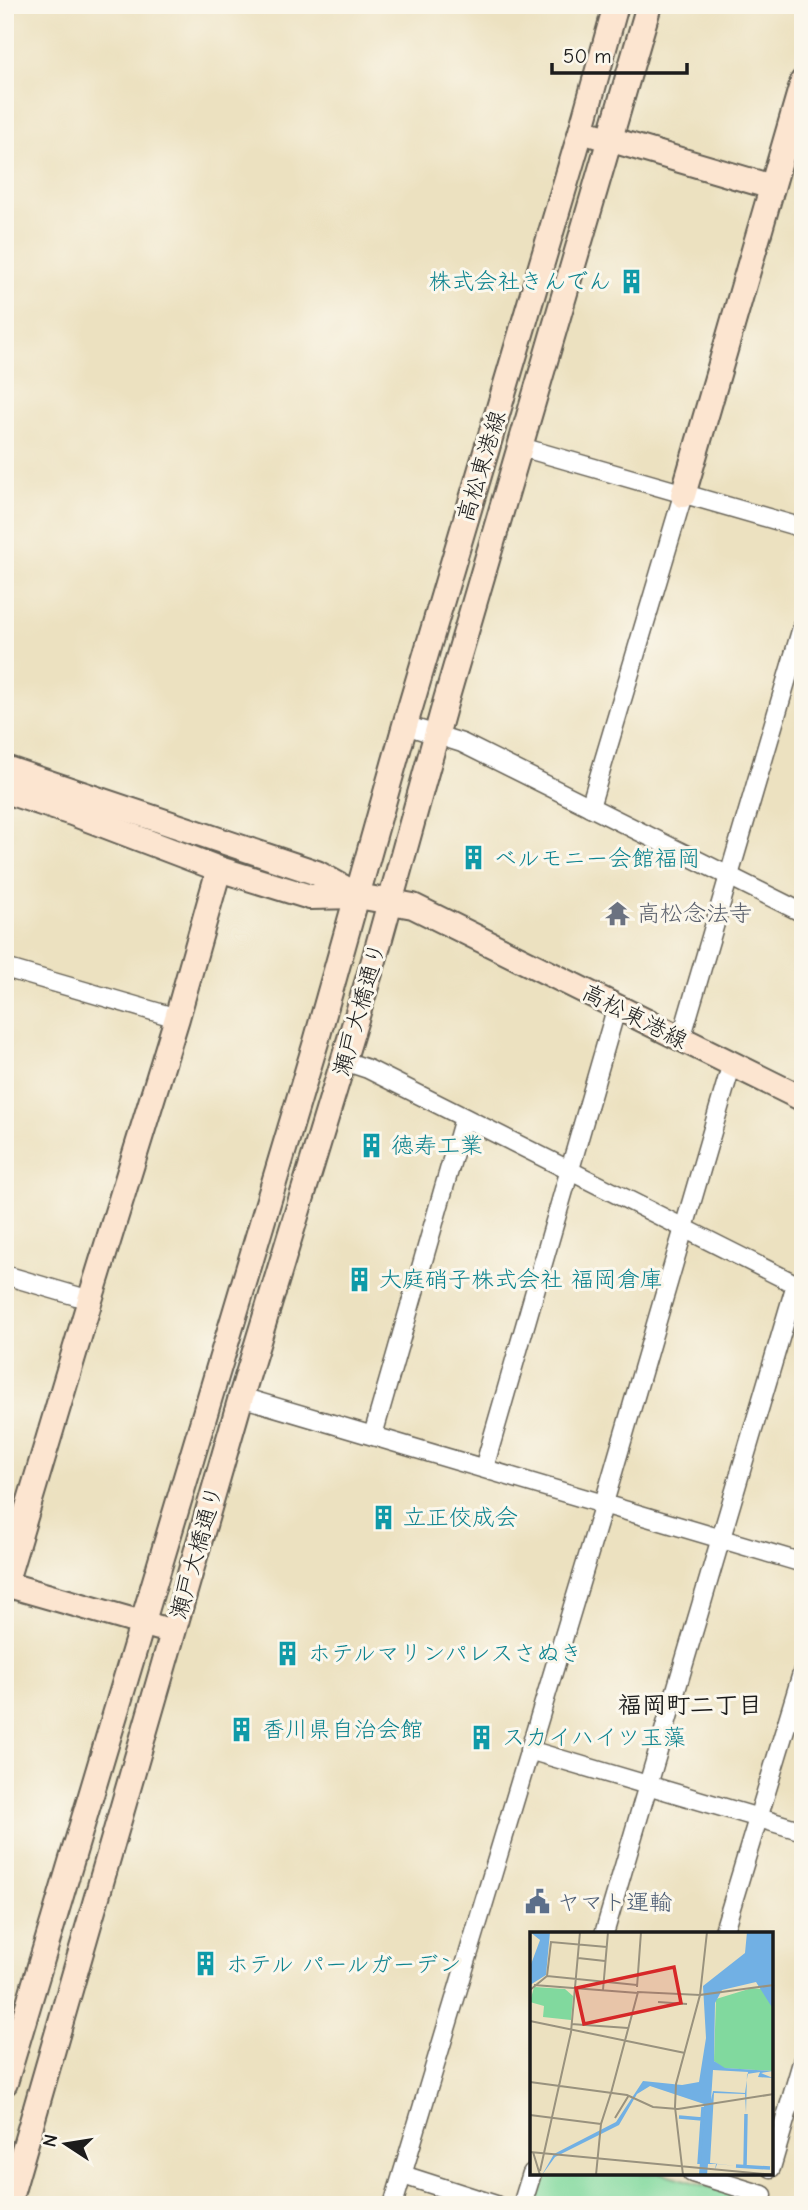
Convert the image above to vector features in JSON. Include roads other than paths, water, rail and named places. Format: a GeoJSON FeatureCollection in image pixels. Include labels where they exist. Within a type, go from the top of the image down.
{"type":"FeatureCollection","features":[{"type":"Feature","properties":{"kind":"street","name":"高松東港線"},"geometry":{"type":"LineString","coordinates":[[616,5],[404,725],[358,895],[413,906],[437,917],[803,1099]]}},
{"type":"Feature","properties":{"kind":"street","name":"高松東港線"},"geometry":{"type":"LineString","coordinates":[[390,901],[436,734],[649,5]]}},
{"type":"Feature","properties":{"kind":"street"},"geometry":{"type":"LineString","coordinates":[[590,807],[803,81]]}},
{"type":"Feature","properties":{"kind":"street"},"geometry":{"type":"LineString","coordinates":[[581,131],[772,187]]}},
{"type":"Feature","properties":{"kind":"street"},"geometry":{"type":"LineString","coordinates":[[521,447],[803,528]]}},
{"type":"Feature","properties":{"kind":"street"},"geometry":{"type":"LineString","coordinates":[[681,1039],[803,624]]}},
{"type":"Feature","properties":{"kind":"street"},"geometry":{"type":"LineString","coordinates":[[404,725],[462,743],[803,913]]}},
{"type":"Feature","properties":{"kind":"street"},"geometry":{"type":"LineString","coordinates":[[5,768],[317,873],[358,895]]}},
{"type":"Feature","properties":{"kind":"street"},"geometry":{"type":"LineString","coordinates":[[5,791],[72,813],[219,869],[310,897],[358,895]]}},
{"type":"Feature","properties":{"kind":"street"},"geometry":{"type":"LineString","coordinates":[[173,1632],[5,1584],[177,1018],[219,869]]}},
{"type":"Feature","properties":{"kind":"street","name":"瀬戸大橋通り"},"geometry":{"type":"LineString","coordinates":[[5,2083],[358,895]]}},
{"type":"Feature","properties":{"kind":"street","name":"瀬戸大橋通り"},"geometry":{"type":"LineString","coordinates":[[8,2205],[241,1397],[390,901]]}},
{"type":"Feature","properties":{"kind":"street"},"geometry":{"type":"LineString","coordinates":[[5,968],[177,1018]]}},
{"type":"Feature","properties":{"kind":"street"},"geometry":{"type":"LineString","coordinates":[[484,1468],[617,1006]]}},
{"type":"Feature","properties":{"kind":"street"},"geometry":{"type":"LineString","coordinates":[[344,1061],[368,1069],[799,1286],[605,1932]]}},
{"type":"Feature","properties":{"kind":"street"},"geometry":{"type":"LineString","coordinates":[[393,2205],[604,1503],[732,1063]]}},
{"type":"Feature","properties":{"kind":"street"},"geometry":{"type":"LineString","coordinates":[[373,1435],[464,1118]]}},
{"type":"Feature","properties":{"kind":"street"},"geometry":{"type":"LineString","coordinates":[[5,1275],[90,1300]]}},
{"type":"Feature","properties":{"kind":"street"},"geometry":{"type":"LineString","coordinates":[[241,1397],[803,1563]]}},
{"type":"Feature","properties":{"kind":"street"},"geometry":{"type":"LineString","coordinates":[[724,1932],[803,1670]]}},
{"type":"Feature","properties":{"kind":"street"},"geometry":{"type":"LineString","coordinates":[[529,1750],[803,1831]]}},
{"type":"Feature","properties":{"kind":"street"},"geometry":{"type":"LineString","coordinates":[[773,2161],[803,2059]]}},
{"type":"Feature","properties":{"kind":"street"},"geometry":{"type":"LineString","coordinates":[[402,2175],[496,2205]]}},
{"type":"Feature","properties":{"kind":"street"},"geometry":{"type":"LineString","coordinates":[[523,2205],[531,2175]]}},
{"type":"Feature","properties":{"kind":"street"},"geometry":{"type":"LineString","coordinates":[[697,2175],[762,2200],[769,2175]]}},
{"type":"Feature","properties":{"kind":"place","name":"株式会社きんでん"},"geometry":{"type":"Point","coordinates":[631,281]}},
{"type":"Feature","properties":{"kind":"place","name":"ベルモニー会館福岡"},"geometry":{"type":"Point","coordinates":[474,858]}},
{"type":"Feature","properties":{"kind":"place","name":"高松念法寺"},"geometry":{"type":"Point","coordinates":[617,913]}},
{"type":"Feature","properties":{"kind":"place","name":"徳寿工業"},"geometry":{"type":"Point","coordinates":[371,1145]}},
{"type":"Feature","properties":{"kind":"place","name":"大庭硝子株式会社 福岡倉庫"},"geometry":{"type":"Point","coordinates":[359,1279]}},
{"type":"Feature","properties":{"kind":"place","name":"立正佼成会"},"geometry":{"type":"Point","coordinates":[383,1517]}},
{"type":"Feature","properties":{"kind":"place","name":"ホテルマリンパレスさぬき"},"geometry":{"type":"Point","coordinates":[288,1653]}},
{"type":"Feature","properties":{"kind":"place","name":"香川県自治会館"},"geometry":{"type":"Point","coordinates":[242,1729]}},
{"type":"Feature","properties":{"kind":"place","name":"スカイハイツ玉藻"},"geometry":{"type":"Point","coordinates":[482,1737]}},
{"type":"Feature","properties":{"kind":"place","name":"ヤマト運輸"},"geometry":{"type":"Point","coordinates":[537,1902]}},
{"type":"Feature","properties":{"kind":"place","name":"ホテル パールガーデン"},"geometry":{"type":"Point","coordinates":[206,1964]}},
{"type":"Feature","properties":{"kind":"district","name":"福岡町二丁目"},"geometry":{"type":"Point","coordinates":[690,1705]}}]}
